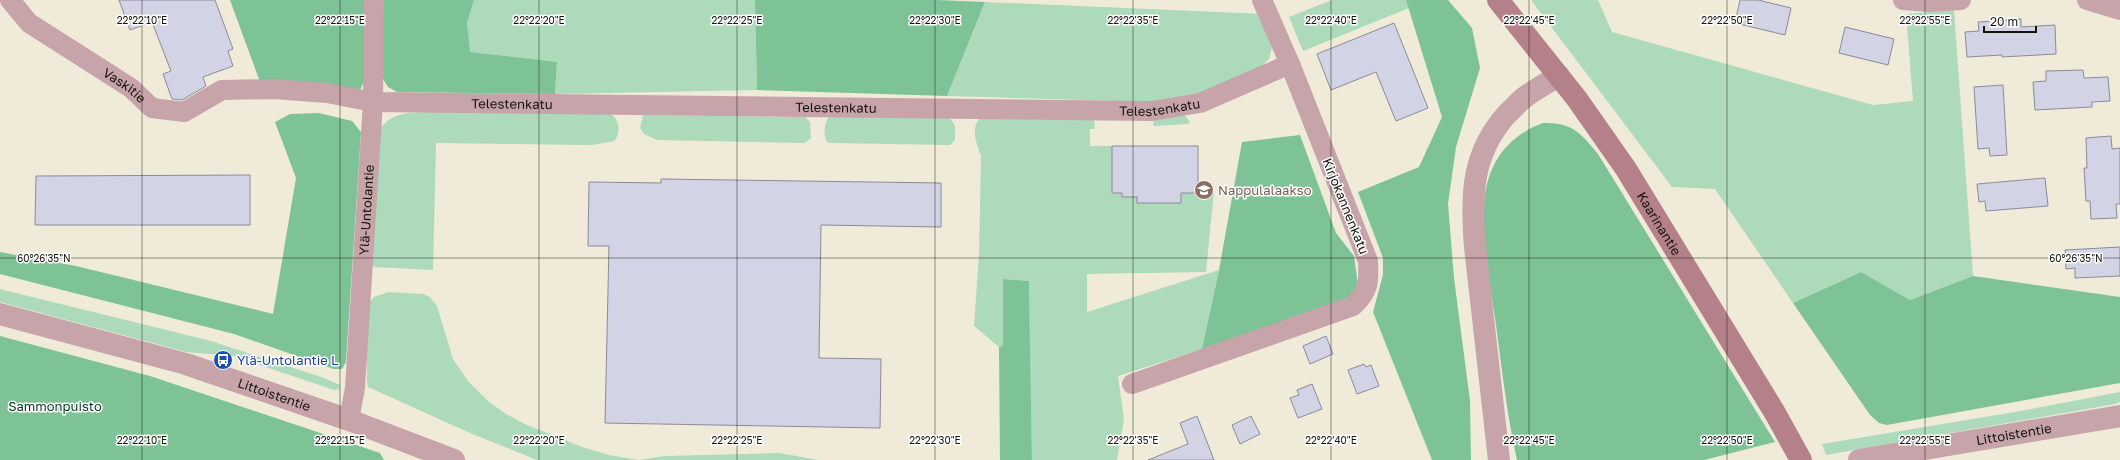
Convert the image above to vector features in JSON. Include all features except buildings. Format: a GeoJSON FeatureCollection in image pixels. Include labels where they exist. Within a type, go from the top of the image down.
{"type":"FeatureCollection","features":[{"type":"Feature","properties":{"kind":"main road","name":"Kaarinantie"},"geometry":{"type":"LineString","coordinates":[[1498,0],[1559,76],[1626,169],[1775,413],[1801,460]]}},
{"type":"Feature","properties":{"kind":"street","name":"Vaskitie"},"geometry":{"type":"LineString","coordinates":[[10,0],[30,23],[131,88],[152,108],[184,112],[222,90],[274,89],[327,93],[373,102]]}},
{"type":"Feature","properties":{"kind":"street","name":"Ylä-Untolantie"},"geometry":{"type":"LineString","coordinates":[[349,420],[355,388],[373,102],[374,0]]}},
{"type":"Feature","properties":{"kind":"street","name":"Kirjokannenkatu"},"geometry":{"type":"LineString","coordinates":[[1132,384],[1353,306],[1363,296],[1369,282],[1368,261],[1290,64],[1262,0]]}},
{"type":"Feature","properties":{"kind":"street"},"geometry":{"type":"LineString","coordinates":[[1903,0],[1929,2],[1961,0]]}},
{"type":"Feature","properties":{"kind":"street"},"geometry":{"type":"LineString","coordinates":[[2087,0],[2120,10]]}},
{"type":"Feature","properties":{"kind":"street","name":"Telestenkatu"},"geometry":{"type":"LineString","coordinates":[[373,102],[1152,111],[1200,103],[1290,64]]}},
{"type":"Feature","properties":{"kind":"street"},"geometry":{"type":"LineString","coordinates":[[1500,460],[1475,247],[1473,223],[1474,180],[1480,156],[1495,127],[1524,98],[1559,76]]}},
{"type":"Feature","properties":{"kind":"street","name":"Littoistentie"},"geometry":{"type":"LineString","coordinates":[[0,314],[186,364],[349,420],[449,459]]}},
{"type":"Feature","properties":{"kind":"street","name":"Littoistentie"},"geometry":{"type":"LineString","coordinates":[[1859,460],[2120,416]]}},
{"type":"Feature","properties":{"kind":"green space"},"geometry":{"type":"Polygon","coordinates":[[[230,0],[364,0],[367,18],[366,77],[359,92],[260,82],[230,0]]]}},
{"type":"Feature","properties":{"kind":"green space"},"geometry":{"type":"Polygon","coordinates":[[[383,0],[474,0],[467,23],[470,52],[557,62],[555,94],[397,92],[388,87],[381,76],[383,0]]]}},
{"type":"Feature","properties":{"kind":"green space"},"geometry":{"type":"Polygon","coordinates":[[[474,0],[755,0],[757,90],[555,94],[557,62],[469,52],[467,23],[474,0]]]}},
{"type":"Feature","properties":{"kind":"green space"},"geometry":{"type":"Polygon","coordinates":[[[755,0],[937,0],[985,2],[947,96],[757,90],[755,0]]]}},
{"type":"Feature","properties":{"kind":"green space"},"geometry":{"type":"Polygon","coordinates":[[[1332,0],[1406,0],[1409,8],[1303,51],[1289,17],[1332,0]]]}},
{"type":"Feature","properties":{"kind":"green space"},"geometry":{"type":"Polygon","coordinates":[[[1406,0],[1448,0],[1472,28],[1480,68],[1456,147],[1448,204],[1454,278],[1470,401],[1471,460],[1432,460],[1373,312],[1383,275],[1383,258],[1358,192],[1419,167],[1442,117],[1406,0]]]}},
{"type":"Feature","properties":{"kind":"green space"},"geometry":{"type":"Polygon","coordinates":[[[1531,0],[1598,0],[1612,32],[1873,105],[1913,101],[1906,14],[1954,10],[1973,276],[1910,300],[1861,272],[1793,303],[1715,189],[1672,187],[1531,0]]]}},
{"type":"Feature","properties":{"kind":"green space"},"geometry":{"type":"Polygon","coordinates":[[[985,2],[1264,14],[1272,36],[1272,48],[1269,59],[1259,69],[1213,91],[1151,102],[947,96],[985,2]]]}},
{"type":"Feature","properties":{"kind":"green space"},"geometry":{"type":"Polygon","coordinates":[[[319,113],[352,121],[361,132],[346,362],[342,369],[334,369],[234,334],[0,274],[0,252],[76,266],[273,314],[296,178],[275,122],[290,114],[319,113]]]}},
{"type":"Feature","properties":{"kind":"green space"},"geometry":{"type":"Polygon","coordinates":[[[407,113],[611,114],[618,123],[618,135],[614,141],[592,145],[436,143],[433,270],[375,267],[371,265],[380,129],[385,123],[395,116],[407,113]]]}},
{"type":"Feature","properties":{"kind":"green space"},"geometry":{"type":"Polygon","coordinates":[[[643,115],[805,117],[810,122],[811,138],[805,143],[657,140],[644,134],[640,128],[643,115]]]}},
{"type":"Feature","properties":{"kind":"green space"},"geometry":{"type":"Polygon","coordinates":[[[1185,115],[1190,122],[1188,124],[1154,126],[1153,124],[1154,119],[1185,115]]]}},
{"type":"Feature","properties":{"kind":"green space"},"geometry":{"type":"Polygon","coordinates":[[[830,116],[950,118],[955,126],[955,140],[950,145],[831,143],[827,142],[825,132],[825,125],[830,116]]]}},
{"type":"Feature","properties":{"kind":"green space"},"geometry":{"type":"Polygon","coordinates":[[[980,118],[1094,120],[1095,129],[1090,129],[1090,146],[1112,146],[1112,193],[1122,193],[1122,197],[1137,197],[1138,203],[1146,203],[1146,193],[1172,193],[1172,203],[1180,203],[1181,193],[1214,191],[1206,272],[1087,274],[1087,312],[1219,270],[1202,349],[1118,376],[1124,419],[1117,460],[1032,460],[1029,281],[1003,279],[1003,346],[999,347],[974,326],[979,255],[981,156],[976,142],[975,127],[980,118]]]}},
{"type":"Feature","properties":{"kind":"green space"},"geometry":{"type":"Polygon","coordinates":[[[1543,123],[1561,124],[1575,130],[1598,154],[1775,442],[1704,460],[1517,460],[1513,443],[1485,248],[1484,209],[1486,190],[1490,174],[1504,149],[1510,142],[1525,131],[1543,123]]]}},
{"type":"Feature","properties":{"kind":"green space"},"geometry":{"type":"Polygon","coordinates":[[[1300,135],[1336,233],[1354,256],[1359,292],[1348,303],[1202,349],[1219,270],[1242,142],[1300,135]]]}},
{"type":"Feature","properties":{"kind":"green space"},"geometry":{"type":"Polygon","coordinates":[[[1861,272],[1910,300],[1973,276],[2120,297],[2120,383],[1887,425],[1879,423],[1870,415],[1793,303],[1861,272]]]}},
{"type":"Feature","properties":{"kind":"green space"},"geometry":{"type":"Polygon","coordinates":[[[1003,279],[1029,281],[1032,460],[1000,460],[999,347],[1003,346],[1003,279]]]}},
{"type":"Feature","properties":{"kind":"green space"},"geometry":{"type":"Polygon","coordinates":[[[0,289],[211,341],[324,378],[340,385],[339,389],[334,390],[233,356],[186,352],[0,302],[0,289]]]}},
{"type":"Feature","properties":{"kind":"green space"},"geometry":{"type":"Polygon","coordinates":[[[389,292],[423,294],[430,297],[437,306],[453,359],[468,381],[488,401],[506,414],[527,425],[582,447],[609,455],[639,460],[537,460],[470,433],[368,387],[367,305],[374,297],[389,292]]]}},
{"type":"Feature","properties":{"kind":"green space","name":"Sammonpuisto"},"geometry":{"type":"Polygon","coordinates":[[[0,336],[150,376],[380,453],[384,460],[0,460],[0,336]]]}},
{"type":"Feature","properties":{"kind":"green space"},"geometry":{"type":"Polygon","coordinates":[[[2120,392],[2120,402],[2115,404],[1826,455],[1822,444],[2015,412],[2120,392]]]}},
{"type":"Feature","properties":{"kind":"green space"},"geometry":{"type":"Polygon","coordinates":[[[779,453],[819,460],[639,460],[664,456],[779,453]]]}},
{"type":"Feature","properties":{"kind":"place","name":"Nappulalaakso"},"geometry":{"type":"Point","coordinates":[1204,190]}},
{"type":"Feature","properties":{"kind":"place","name":"Ylä-Untolantie L"},"geometry":{"type":"Point","coordinates":[223,360]}}]}
